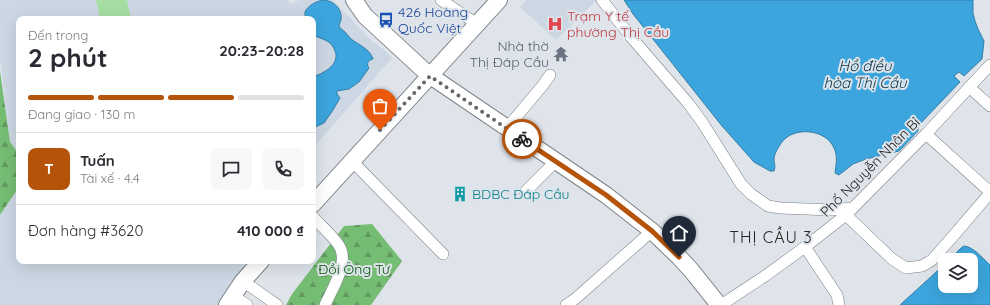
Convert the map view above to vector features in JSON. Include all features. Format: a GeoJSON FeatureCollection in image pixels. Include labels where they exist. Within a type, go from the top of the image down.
{"type":"FeatureCollection","features":[{"type":"Feature","properties":{"kind":"main road"},"geometry":{"type":"LineString","coordinates":[[316,201],[499,0]]}},
{"type":"Feature","properties":{"kind":"main road"},"geometry":{"type":"LineString","coordinates":[[358,1],[365,16],[430,76],[606,195],[652,231],[692,270],[720,305]]}},
{"type":"Feature","properties":{"kind":"main road"},"geometry":{"type":"LineString","coordinates":[[230,301],[243,281],[258,264]]}},
{"type":"Feature","properties":{"kind":"street"},"geometry":{"type":"LineString","coordinates":[[441,0],[477,24]]}},
{"type":"Feature","properties":{"kind":"street"},"geometry":{"type":"LineString","coordinates":[[602,0],[631,37],[688,103],[702,122],[741,184],[751,194],[768,206],[849,212],[892,259],[906,268],[922,266],[932,260],[990,192],[926,134]]}},
{"type":"Feature","properties":{"kind":"street","name":"Phố Nguyễn Nhân Bỉ"},"geometry":{"type":"LineString","coordinates":[[720,305],[761,279],[849,212],[926,134],[990,65]]}},
{"type":"Feature","properties":{"kind":"street"},"geometry":{"type":"LineString","coordinates":[[506,128],[550,75]]}},
{"type":"Feature","properties":{"kind":"street"},"geometry":{"type":"LineString","coordinates":[[969,87],[990,106]]}},
{"type":"Feature","properties":{"kind":"street"},"geometry":{"type":"LineString","coordinates":[[352,161],[443,254]]}},
{"type":"Feature","properties":{"kind":"street"},"geometry":{"type":"LineString","coordinates":[[525,192],[556,161]]}},
{"type":"Feature","properties":{"kind":"street"},"geometry":{"type":"LineString","coordinates":[[316,220],[339,245],[343,261],[325,305]]}},
{"type":"Feature","properties":{"kind":"street"},"geometry":{"type":"LineString","coordinates":[[566,305],[575,299],[652,231]]}},
{"type":"Feature","properties":{"kind":"street"},"geometry":{"type":"LineString","coordinates":[[805,247],[837,295],[839,305]]}},
{"type":"Feature","properties":{"kind":"street"},"geometry":{"type":"LineString","coordinates":[[243,281],[277,305]]}},
{"type":"Feature","properties":{"kind":"street"},"geometry":{"type":"LineString","coordinates":[[230,301],[247,305]]}},
{"type":"Feature","properties":{"kind":"shaded area"},"geometry":{"type":"Polygon","coordinates":[[[0,0],[288,0],[290,4],[299,0],[333,0],[372,41],[392,58],[316,145],[316,16],[16,16],[16,150],[10,142],[0,58],[0,0]]]}},
{"type":"Feature","properties":{"kind":"shaded area","name":"Trạm Y tế phường Thị Cầu"},"geometry":{"type":"Polygon","coordinates":[[[527,0],[597,0],[556,40],[520,7],[527,0]]]}},
{"type":"Feature","properties":{"kind":"shaded area"},"geometry":{"type":"Polygon","coordinates":[[[16,191],[16,264],[247,264],[231,285],[219,305],[0,305],[0,215],[16,191]]]}},
{"type":"Feature","properties":{"kind":"green space"},"geometry":{"type":"Polygon","coordinates":[[[96,0],[127,0],[130,16],[99,16],[96,0]]]}},
{"type":"Feature","properties":{"kind":"green space"},"geometry":{"type":"Polygon","coordinates":[[[0,71],[10,142],[16,150],[16,191],[0,215],[0,71]]]}},
{"type":"Feature","properties":{"kind":"green space","name":"Đồi Ông Tư"},"geometry":{"type":"Polygon","coordinates":[[[372,224],[402,261],[371,305],[286,305],[292,294],[344,226],[372,224]]]}},
{"type":"Feature","properties":{"kind":"water"},"geometry":{"type":"Polygon","coordinates":[[[322,0],[335,4],[340,11],[340,27],[351,39],[367,50],[373,59],[368,62],[369,68],[359,82],[349,89],[337,91],[340,98],[333,110],[324,123],[316,127],[316,76],[332,66],[336,59],[336,54],[330,43],[316,36],[316,16],[305,16],[305,12],[308,7],[322,0]]]}},
{"type":"Feature","properties":{"kind":"water","name":"Hồ điều hòa Thị Cầu"},"geometry":{"type":"Polygon","coordinates":[[[624,0],[973,0],[973,13],[975,21],[984,41],[982,59],[964,76],[959,72],[954,76],[960,82],[918,126],[918,131],[899,151],[866,159],[853,164],[839,175],[835,173],[836,154],[830,142],[817,134],[802,132],[787,137],[782,142],[774,157],[774,171],[770,171],[754,162],[722,126],[633,14],[624,0]]]}},
{"type":"Feature","properties":{"kind":"water"},"geometry":{"type":"Polygon","coordinates":[[[964,246],[968,247],[977,253],[956,253],[964,246]]]}},
{"type":"Feature","properties":{"kind":"water"},"geometry":{"type":"Polygon","coordinates":[[[978,254],[990,265],[990,305],[900,305],[938,270],[938,293],[978,293],[978,254]]]}},
{"type":"Feature","properties":{"kind":"way so far"},"geometry":{"type":"LineString","coordinates":[[380,130],[430,76],[522,139]]}},
{"type":"Feature","properties":{"kind":"place","name":"426 Hoàng Quốc Việt"},"geometry":{"type":"Point","coordinates":[386,20]}},
{"type":"Feature","properties":{"kind":"place","name":"Trạm Y tế phường Thị Cầu"},"geometry":{"type":"Point","coordinates":[555,24]}},
{"type":"Feature","properties":{"kind":"place","name":"Nhà thờ Thị Đáp Cầu"},"geometry":{"type":"Point","coordinates":[561,54]}},
{"type":"Feature","properties":{"kind":"place","name":"BDBC Đáp Cầu"},"geometry":{"type":"Point","coordinates":[460,194]}},
{"type":"Feature","properties":{"kind":"district","name":"THỊ CẦU 3"},"geometry":{"type":"Point","coordinates":[771,237]}},
{"type":"Feature","properties":{"kind":"route"},"geometry":{"type":"LineString","coordinates":[[522,139],[606,195],[652,231],[679,257]]}}]}
